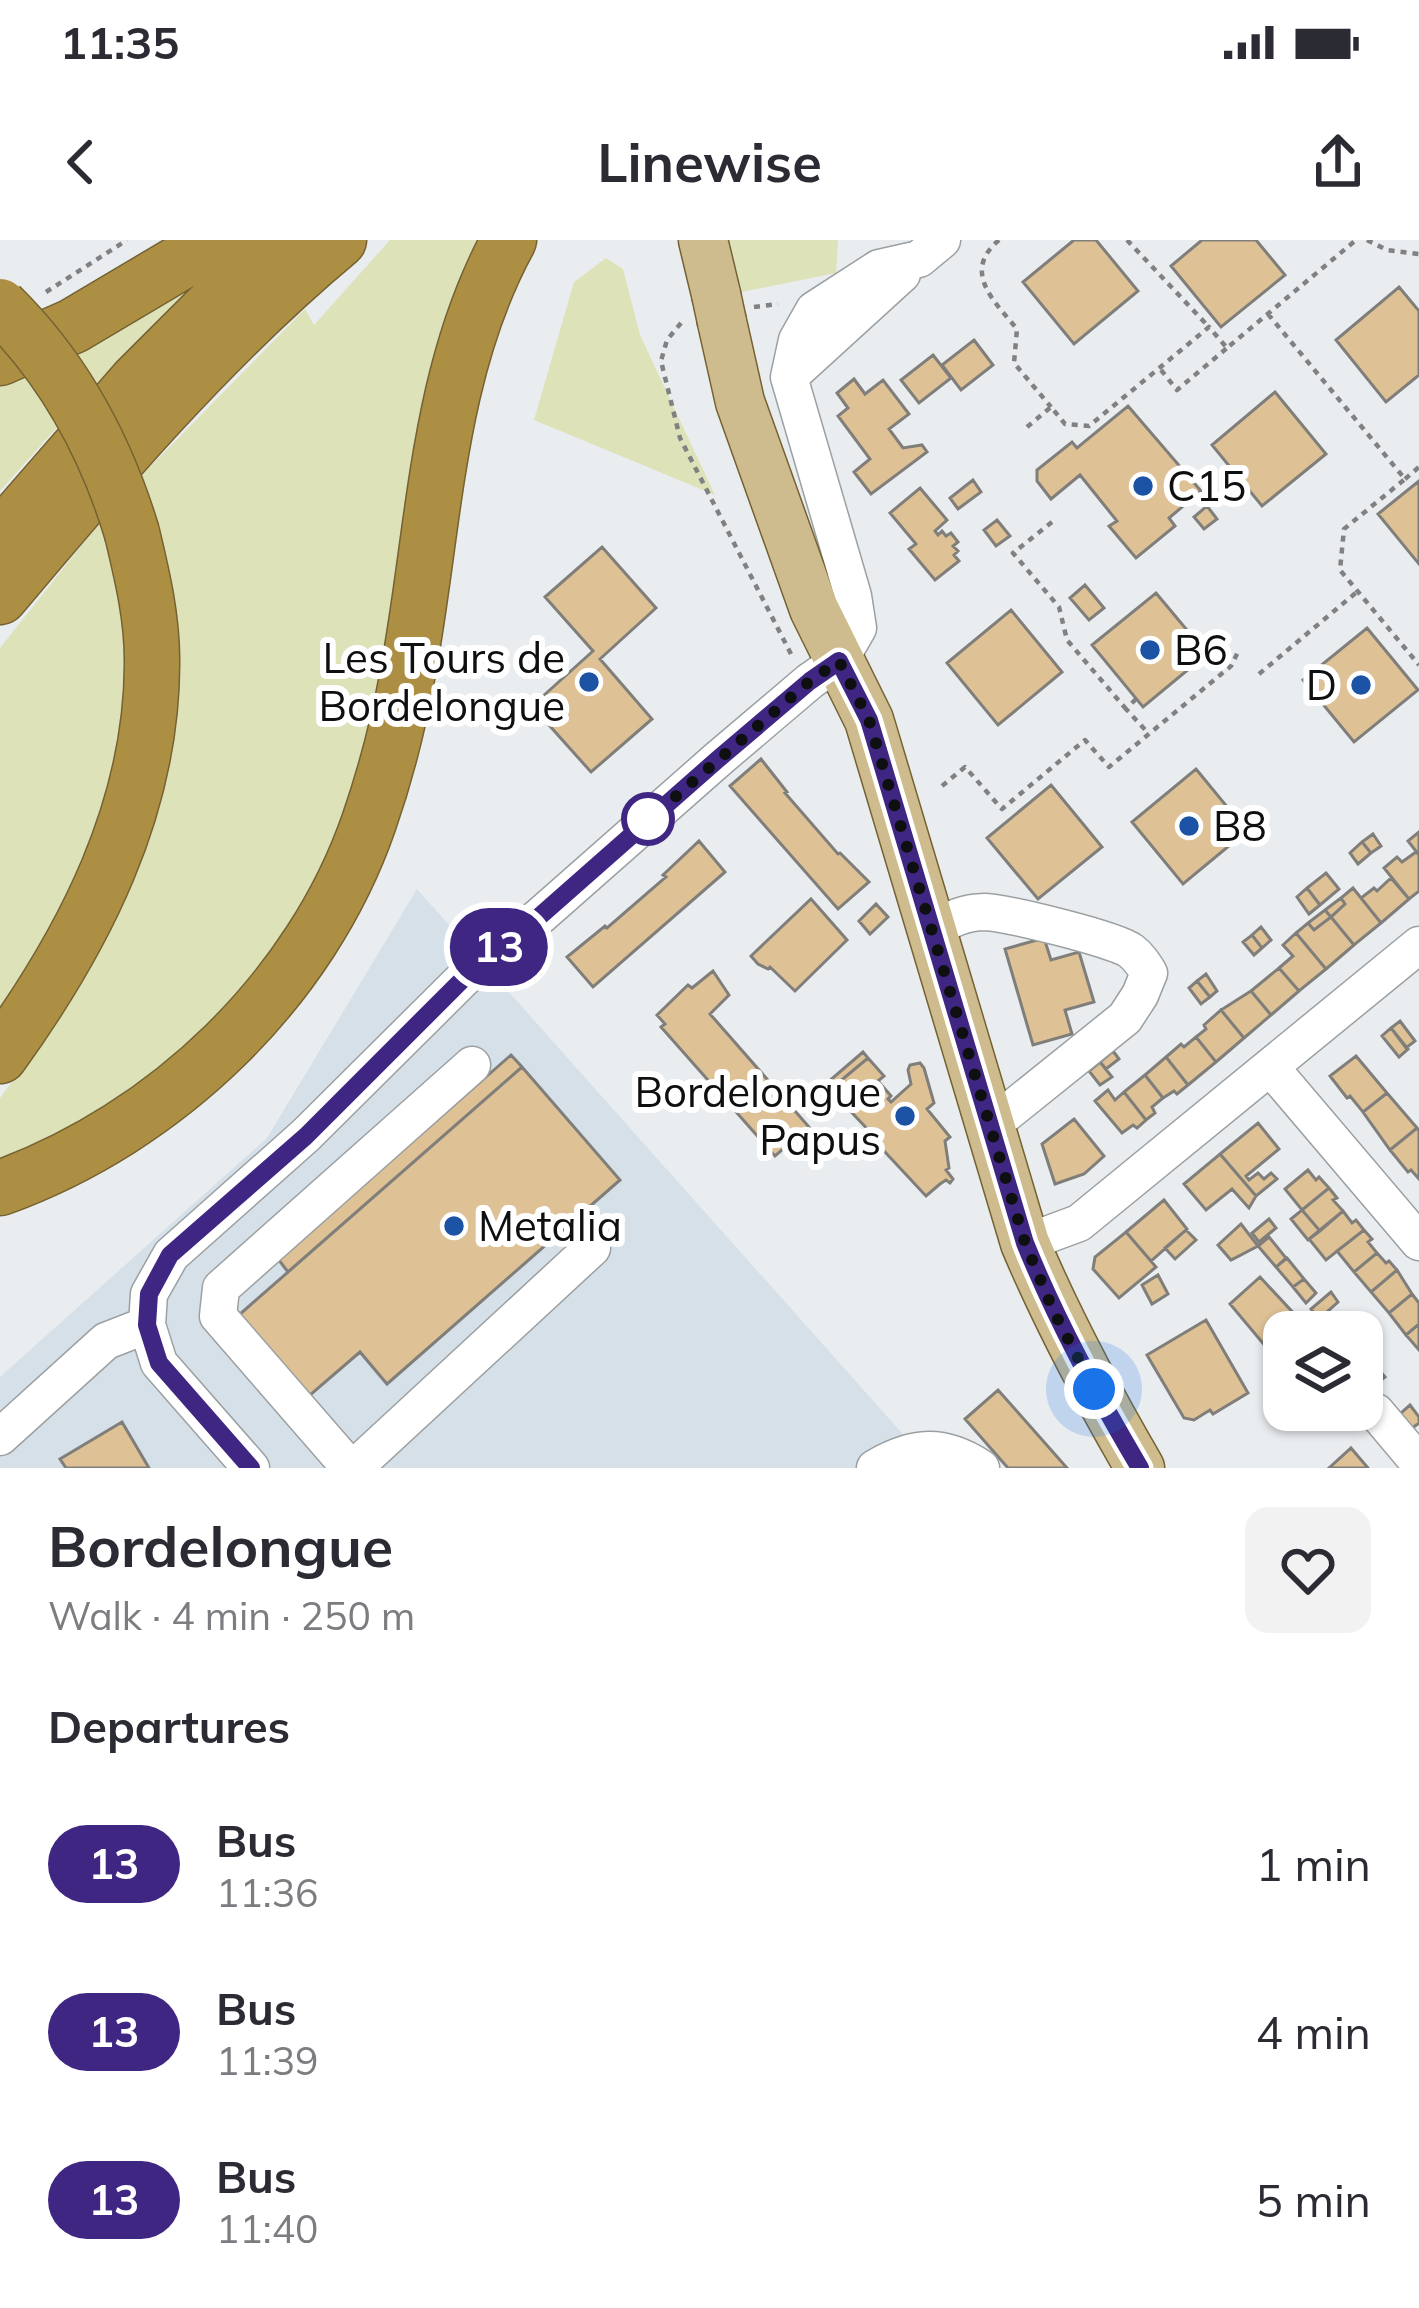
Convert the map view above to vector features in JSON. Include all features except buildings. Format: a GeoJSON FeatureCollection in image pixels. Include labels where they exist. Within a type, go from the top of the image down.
{"type":"FeatureCollection","features":[{"type":"Feature","properties":{"kind":"highway"},"geometry":{"type":"LineString","coordinates":[[0,358],[73,326],[218,240]]}},
{"type":"Feature","properties":{"kind":"highway"},"geometry":{"type":"LineString","coordinates":[[0,538],[136,382],[278,240]]}},
{"type":"Feature","properties":{"kind":"highway"},"geometry":{"type":"LineString","coordinates":[[0,597],[165,408],[339,240]]}},
{"type":"Feature","properties":{"kind":"highway"},"geometry":{"type":"LineString","coordinates":[[0,1188],[40,1174],[93,1145],[160,1102],[208,1062],[263,1004],[304,950],[340,889],[368,824],[394,739],[439,454],[465,346],[508,240]]}},
{"type":"Feature","properties":{"kind":"highway"},"geometry":{"type":"LineString","coordinates":[[0,1056],[64,962],[125,826],[146,748],[152,660],[148,602],[132,533],[106,458],[40,350],[22,299]]}},
{"type":"Feature","properties":{"kind":"main road"},"geometry":{"type":"LineString","coordinates":[[703,240],[706,313],[814,609],[818,663],[869,720],[1025,1243],[1053,1310],[1140,1468]]}},
{"type":"Feature","properties":{"kind":"street"},"geometry":{"type":"LineString","coordinates":[[251,1468],[159,1363],[147,1325],[149,1294],[170,1255],[306,1136],[472,970],[810,681],[818,663],[858,628],[853,596],[789,377],[797,340],[814,310],[875,254],[931,249]]}},
{"type":"Feature","properties":{"kind":"street"},"geometry":{"type":"LineString","coordinates":[[789,377],[931,249]]}},
{"type":"Feature","properties":{"kind":"street"},"geometry":{"type":"LineString","coordinates":[[933,932],[956,916],[986,912],[1129,948],[1149,973],[1125,1018],[1004,1116],[988,1122]]}},
{"type":"Feature","properties":{"kind":"street"},"geometry":{"type":"LineString","coordinates":[[1025,1243],[1079,1223],[1419,945]]}},
{"type":"Feature","properties":{"kind":"street"},"geometry":{"type":"LineString","coordinates":[[472,1065],[221,1288],[218,1316],[352,1468],[592,1247]]}},
{"type":"Feature","properties":{"kind":"street"},"geometry":{"type":"LineString","coordinates":[[1271,1068],[1419,1242]]}},
{"type":"Feature","properties":{"kind":"street"},"geometry":{"type":"LineString","coordinates":[[0,1436],[106,1341],[147,1325]]}},
{"type":"Feature","properties":{"kind":"street"},"geometry":{"type":"LineString","coordinates":[[1383,1420],[1419,1463]]}},
{"type":"Feature","properties":{"kind":"street"},"geometry":{"type":"LineString","coordinates":[[875,1468],[925,1448],[961,1455],[981,1468]]}},
{"type":"Feature","properties":{"kind":"path"},"geometry":{"type":"LineString","coordinates":[[22,299],[127,240]]}},
{"type":"Feature","properties":{"kind":"path"},"geometry":{"type":"LineString","coordinates":[[999,240],[984,259],[985,291],[1017,329],[1014,363],[1065,424],[1089,426],[1209,327]]}},
{"type":"Feature","properties":{"kind":"path"},"geometry":{"type":"LineString","coordinates":[[1127,240],[1227,348]]}},
{"type":"Feature","properties":{"kind":"path"},"geometry":{"type":"LineString","coordinates":[[1159,368],[1177,390],[1356,240]]}},
{"type":"Feature","properties":{"kind":"path"},"geometry":{"type":"LineString","coordinates":[[1367,240],[1387,250],[1419,254]]}},
{"type":"Feature","properties":{"kind":"path"},"geometry":{"type":"LineString","coordinates":[[706,313],[667,340],[661,361],[680,438],[818,663]]}},
{"type":"Feature","properties":{"kind":"path"},"geometry":{"type":"LineString","coordinates":[[1268,314],[1405,479]]}},
{"type":"Feature","properties":{"kind":"path"},"geometry":{"type":"LineString","coordinates":[[1027,427],[1051,407]]}},
{"type":"Feature","properties":{"kind":"path"},"geometry":{"type":"LineString","coordinates":[[1419,467],[1344,529],[1340,570],[1419,665]]}},
{"type":"Feature","properties":{"kind":"path"},"geometry":{"type":"LineString","coordinates":[[1052,522],[1013,553],[1059,607],[1067,640],[1149,734]]}},
{"type":"Feature","properties":{"kind":"path"},"geometry":{"type":"LineString","coordinates":[[1259,674],[1358,591]]}},
{"type":"Feature","properties":{"kind":"path"},"geometry":{"type":"LineString","coordinates":[[942,785],[965,767],[1002,809],[1085,740],[1109,767],[1231,666],[1238,652]]}},
{"type":"Feature","properties":{"kind":"path"},"geometry":{"type":"LineString","coordinates":[[1126,709],[1136,699]]}},
{"type":"Feature","properties":{"kind":"shaded area"},"geometry":{"type":"Polygon","coordinates":[[[417,889],[933,1468],[0,1468],[0,1377],[267,1138],[417,889]]]}},
{"type":"Feature","properties":{"kind":"green space"},"geometry":{"type":"Polygon","coordinates":[[[390,240],[487,240],[355,801],[299,923],[222,1018],[123,1102],[0,1167],[0,1098],[48,1032],[176,639],[172,585],[140,477],[305,309],[314,325],[390,240]]]}},
{"type":"Feature","properties":{"kind":"green space"},"geometry":{"type":"Polygon","coordinates":[[[729,240],[838,240],[836,273],[742,292],[729,240]]]}},
{"type":"Feature","properties":{"kind":"green space"},"geometry":{"type":"Polygon","coordinates":[[[606,258],[623,269],[640,335],[715,495],[534,420],[574,282],[606,258]]]}},
{"type":"Feature","properties":{"kind":"green space"},"geometry":{"type":"Polygon","coordinates":[[[198,283],[95,390],[68,350],[198,283]]]}},
{"type":"Feature","properties":{"kind":"green space"},"geometry":{"type":"Polygon","coordinates":[[[24,369],[60,424],[0,491],[0,382],[24,369]]]}},
{"type":"Feature","properties":{"kind":"green space"},"geometry":{"type":"Polygon","coordinates":[[[100,522],[127,596],[134,679],[92,858],[0,1020],[0,648],[100,522]]]}},
{"type":"Feature","properties":{"kind":"bus line","name":"13"},"geometry":{"type":"LineString","coordinates":[[251,1468],[159,1363],[147,1325],[149,1294],[170,1255],[306,1136],[472,970],[839,661],[869,720],[1025,1243],[1053,1310],[1140,1468]]}},
{"type":"Feature","properties":{"kind":"place","name":"C15"},"geometry":{"type":"Point","coordinates":[1143,486]}},
{"type":"Feature","properties":{"kind":"place","name":"B6"},"geometry":{"type":"Point","coordinates":[1150,650]}},
{"type":"Feature","properties":{"kind":"place","name":"Les Tours de Bordelongue"},"geometry":{"type":"Point","coordinates":[589,682]}},
{"type":"Feature","properties":{"kind":"place","name":"D"},"geometry":{"type":"Point","coordinates":[1361,685]}},
{"type":"Feature","properties":{"kind":"place","name":"B8"},"geometry":{"type":"Point","coordinates":[1189,826]}},
{"type":"Feature","properties":{"kind":"place","name":"Bordelongue Papus"},"geometry":{"type":"Point","coordinates":[905,1116]}},
{"type":"Feature","properties":{"kind":"place","name":"Metalia"},"geometry":{"type":"Point","coordinates":[454,1226]}},
{"type":"Feature","properties":{"kind":"route"},"geometry":{"type":"LineString","coordinates":[[648,819],[646,822],[839,661],[869,720],[1025,1243],[1094,1389]]}}]}
